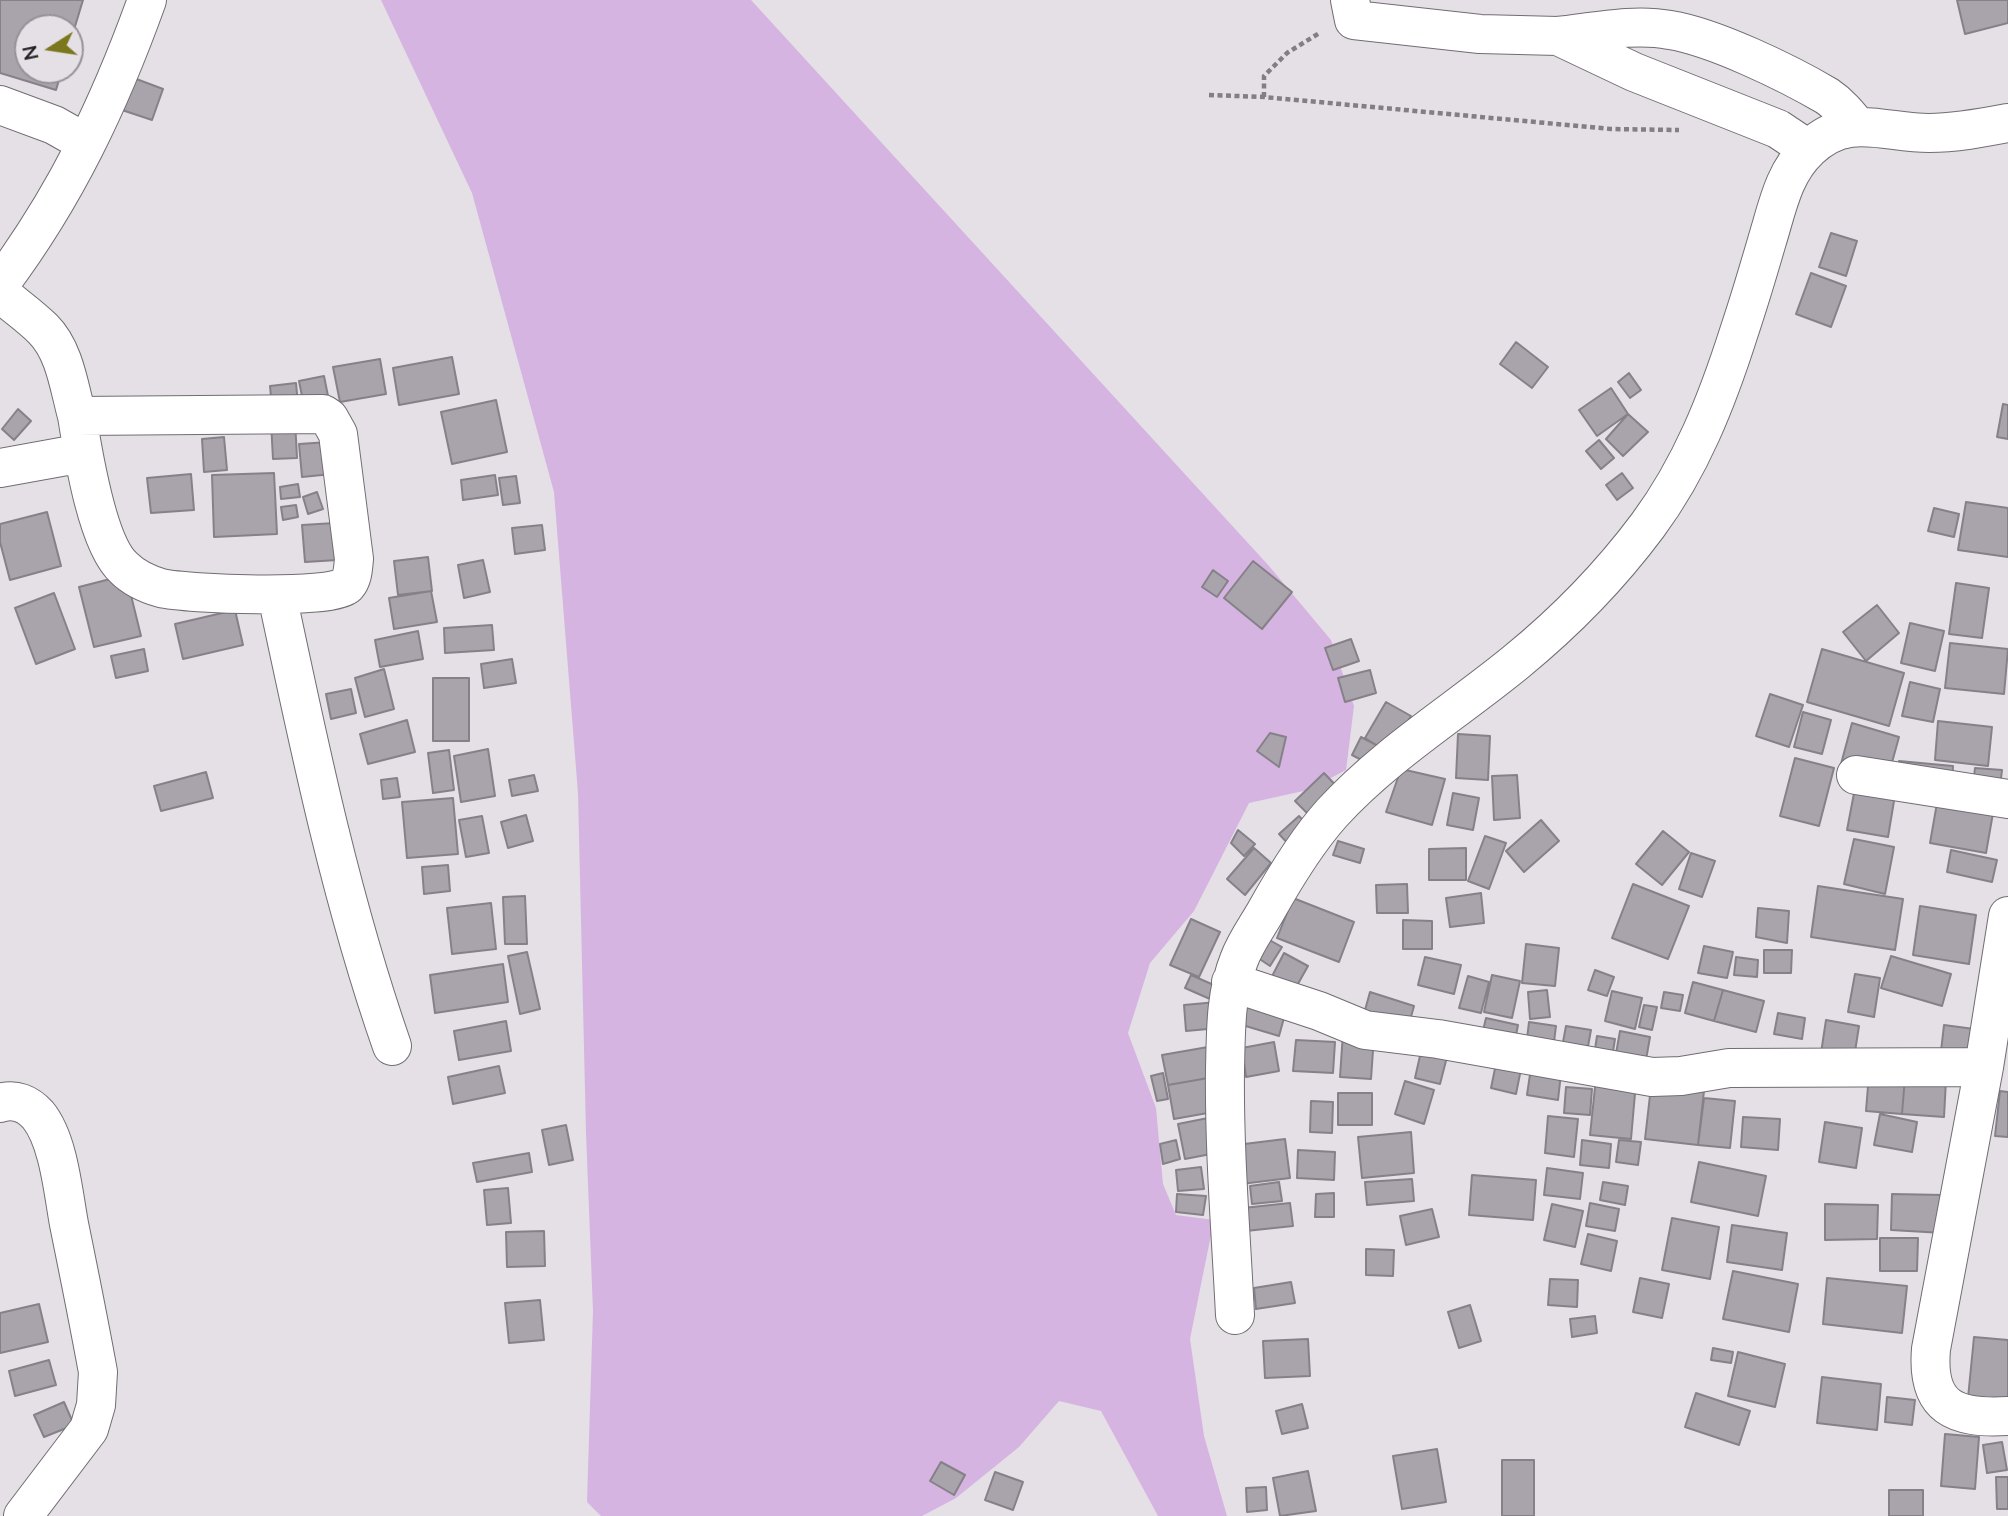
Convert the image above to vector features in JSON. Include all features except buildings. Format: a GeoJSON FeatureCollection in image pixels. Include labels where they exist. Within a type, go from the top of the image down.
{"type":"FeatureCollection","features":[{"type":"Feature","properties":{"kind":"street"},"geometry":{"type":"LineString","coordinates":[[0,284],[26,250],[68,181],[108,97],[146,0]]}},
{"type":"Feature","properties":{"kind":"street"},"geometry":{"type":"LineString","coordinates":[[1352,10],[1479,34],[1558,36],[1641,28],[1670,30],[1698,37],[1762,63],[1828,97],[1843,109],[1857,126]]}},
{"type":"Feature","properties":{"kind":"street"},"geometry":{"type":"LineString","coordinates":[[1558,36],[1634,72],[1793,139],[1824,137],[1839,129],[1857,126],[1929,133],[2008,123]]}},
{"type":"Feature","properties":{"kind":"street"},"geometry":{"type":"LineString","coordinates":[[1235,1315],[1225,1096],[1227,1008],[1231,982],[1240,955],[1286,876],[1330,815],[1396,753],[1545,638],[1619,561],[1674,488],[1701,435],[1723,382],[1781,195],[1793,166],[1793,139],[1808,87]]}},
{"type":"Feature","properties":{"kind":"street"},"geometry":{"type":"LineString","coordinates":[[0,105],[54,125],[86,143]]}},
{"type":"Feature","properties":{"kind":"street"},"geometry":{"type":"LineString","coordinates":[[0,293],[44,330],[62,361],[102,528],[121,567],[138,580],[163,589],[277,595],[340,590],[348,584],[353,573],[354,559],[338,434],[329,418],[323,414],[77,416]]}},
{"type":"Feature","properties":{"kind":"street"},"geometry":{"type":"LineString","coordinates":[[0,468],[83,453]]}},
{"type":"Feature","properties":{"kind":"street"},"geometry":{"type":"LineString","coordinates":[[277,595],[298,697],[341,872],[373,993],[392,1046]]}},
{"type":"Feature","properties":{"kind":"street"},"geometry":{"type":"LineString","coordinates":[[1856,775],[2008,799]]}},
{"type":"Feature","properties":{"kind":"street"},"geometry":{"type":"LineString","coordinates":[[2008,916],[1984,1067],[1929,1368],[1932,1386],[1942,1402],[1952,1410],[1987,1417],[2008,1416]]}},
{"type":"Feature","properties":{"kind":"street"},"geometry":{"type":"LineString","coordinates":[[1231,982],[1319,1011],[1366,1030],[1438,1039],[1652,1077],[1681,1076],[1729,1068],[1984,1067]]}},
{"type":"Feature","properties":{"kind":"street"},"geometry":{"type":"LineString","coordinates":[[0,1103],[7,1101],[26,1104],[39,1117],[50,1139],[59,1172],[98,1372],[96,1405],[89,1429],[23,1516]]}},
{"type":"Feature","properties":{"kind":"path"},"geometry":{"type":"LineString","coordinates":[[1264,97],[1264,76],[1287,53],[1352,10]]}},
{"type":"Feature","properties":{"kind":"path"},"geometry":{"type":"LineString","coordinates":[[1209,95],[1264,97],[1611,129],[1688,128]]}},
{"type":"Feature","properties":{"kind":"shaded area"},"geometry":{"type":"Polygon","coordinates":[[[381,0],[751,0],[1269,566],[1331,640],[1354,706],[1346,770],[1308,790],[1249,803],[1194,911],[1150,963],[1128,1033],[1156,1108],[1163,1184],[1176,1215],[1214,1220],[1190,1339],[1204,1436],[1227,1516],[1158,1516],[1101,1411],[1059,1401],[1019,1447],[956,1498],[922,1516],[601,1516],[587,1502],[593,1311],[578,793],[554,492],[472,193],[381,0]]]}}]}
